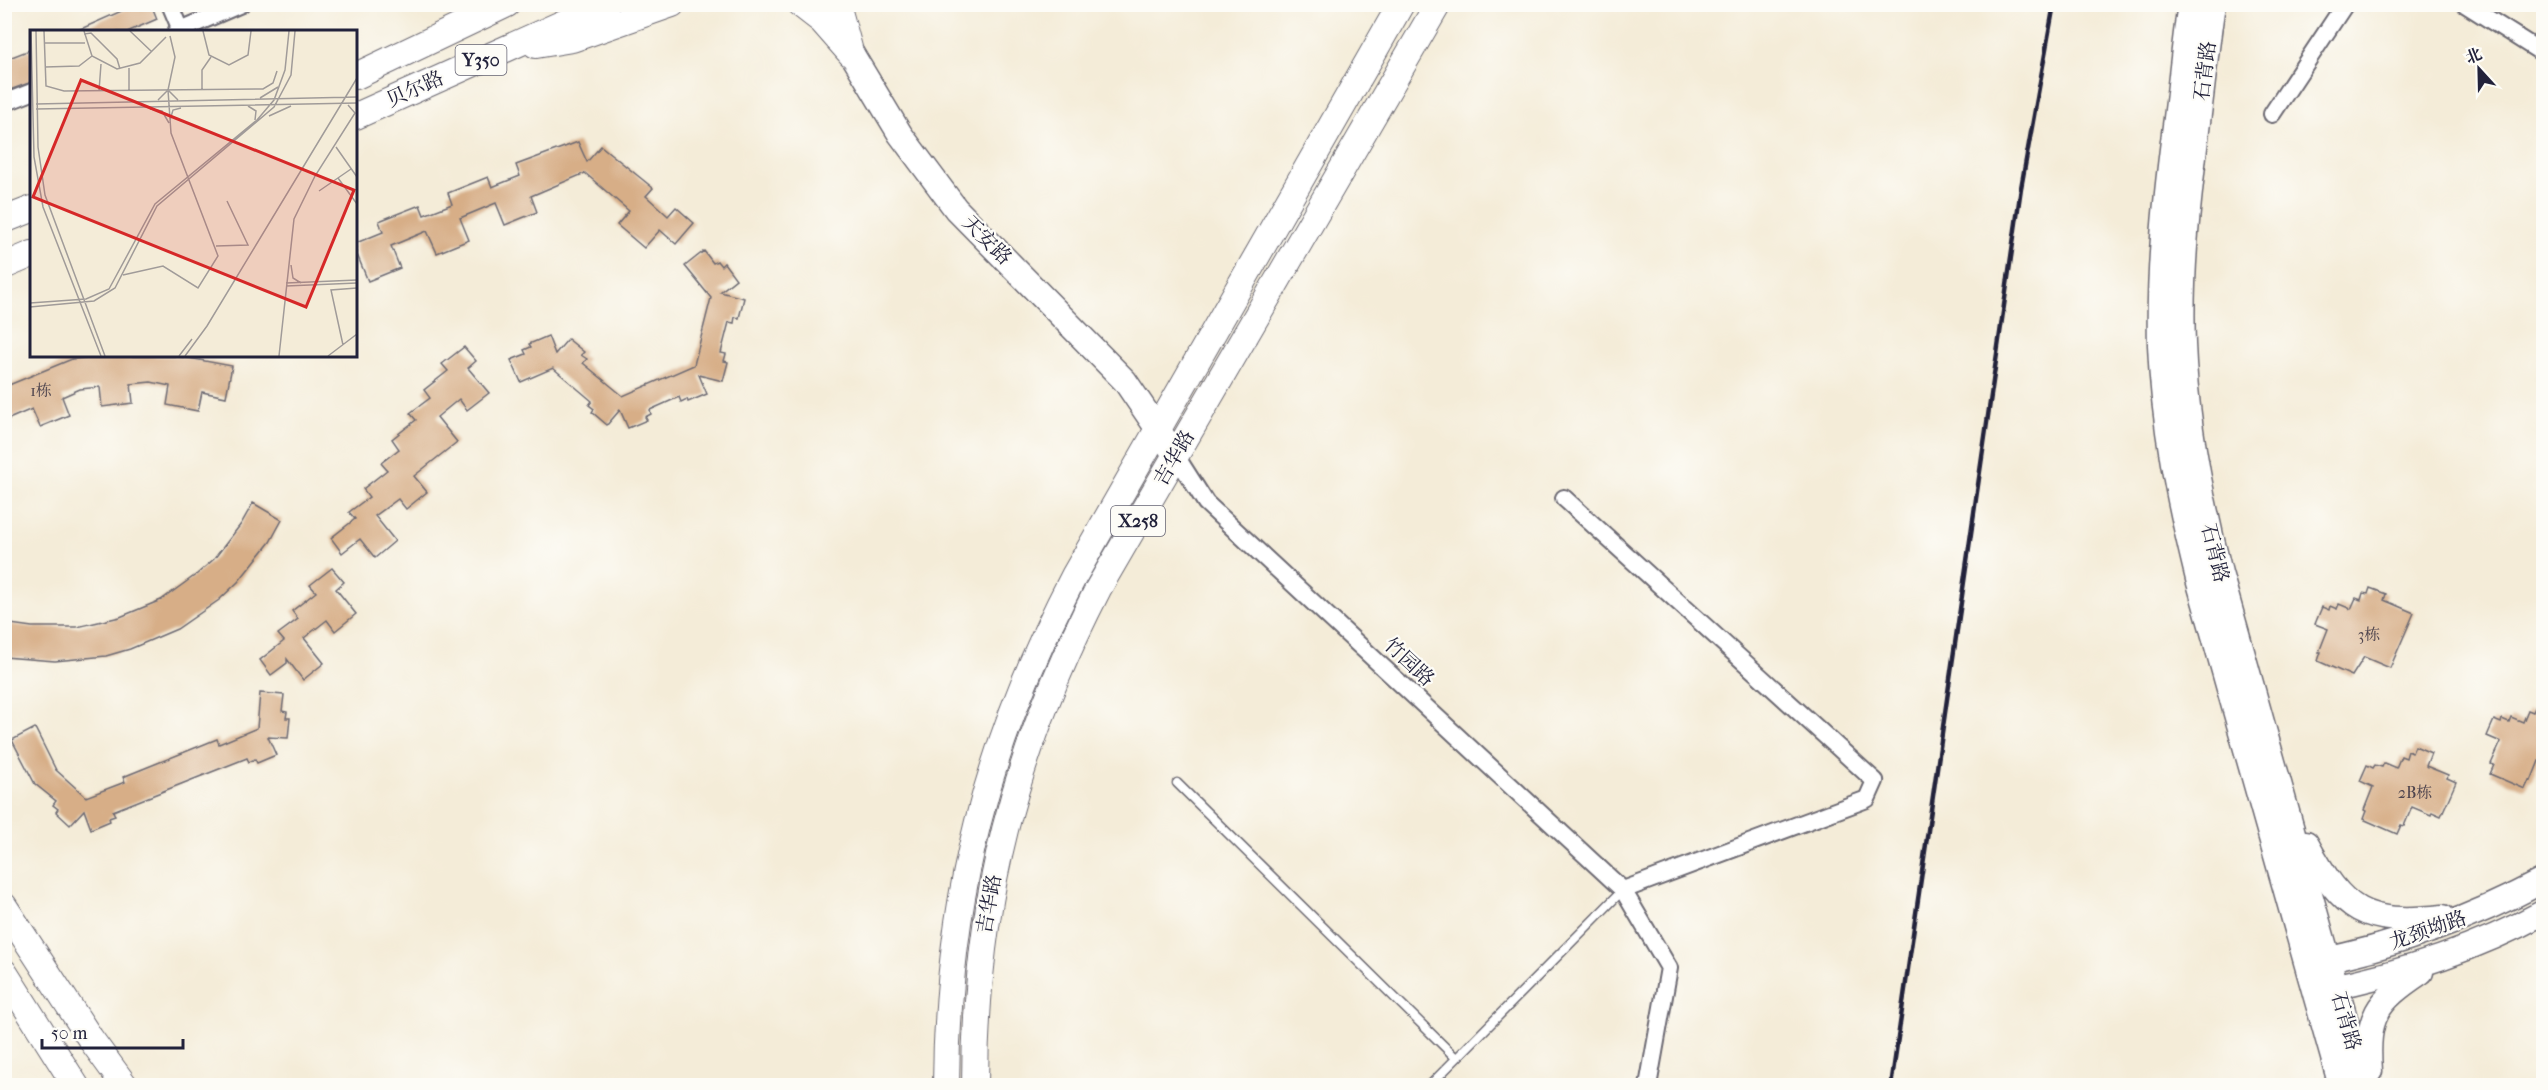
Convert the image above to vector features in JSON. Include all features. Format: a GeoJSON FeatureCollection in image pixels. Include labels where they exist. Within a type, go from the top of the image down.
{"type":"FeatureCollection","features":[{"type":"Feature","properties":{"kind":"main road","name":"贝尔路"},"geometry":{"type":"LineString","coordinates":[[357,76],[507,4]]}},
{"type":"Feature","properties":{"kind":"main road","name":"贝尔路"},"geometry":{"type":"LineString","coordinates":[[357,116],[606,4]]}},
{"type":"Feature","properties":{"kind":"main road"},"geometry":{"type":"LineString","coordinates":[[503,50],[572,39],[672,4]]}},
{"type":"Feature","properties":{"kind":"main road"},"geometry":{"type":"LineString","coordinates":[[800,4],[822,21],[850,54]]}},
{"type":"Feature","properties":{"kind":"main road","name":"天安路"},"geometry":{"type":"LineString","coordinates":[[825,4],[850,54],[900,134],[957,209],[1125,381],[1176,456]]}},
{"type":"Feature","properties":{"kind":"main road"},"geometry":{"type":"LineString","coordinates":[[837,4],[850,54]]}},
{"type":"Feature","properties":{"kind":"main road","name":"吉华路"},"geometry":{"type":"LineString","coordinates":[[946,1086],[949,989],[961,893],[980,808],[996,752],[1031,662],[1051,618],[1401,4]]}},
{"type":"Feature","properties":{"kind":"main road","name":"吉华路"},"geometry":{"type":"LineString","coordinates":[[975,1086],[977,991],[982,944],[998,852],[1023,761],[1057,673],[1077,631],[1176,456],[1438,4]]}},
{"type":"Feature","properties":{"kind":"main road","name":"石背路"},"geometry":{"type":"LineString","coordinates":[[2190,4],[2167,188],[2160,266],[2160,345],[2166,424],[2179,502],[2198,579],[2318,962]]}},
{"type":"Feature","properties":{"kind":"main road","name":"石背路"},"geometry":{"type":"LineString","coordinates":[[2213,4],[2189,190],[2183,267],[2183,344],[2189,422],[2201,498],[2284,802],[2325,989],[2341,1086]]}},
{"type":"Feature","properties":{"kind":"main road"},"geometry":{"type":"LineString","coordinates":[[4,220],[30,210]]}},
{"type":"Feature","properties":{"kind":"main road"},"geometry":{"type":"LineString","coordinates":[[4,266],[30,255]]}},
{"type":"Feature","properties":{"kind":"main road"},"geometry":{"type":"LineString","coordinates":[[2284,802],[2327,881],[2336,892],[2358,909],[2371,915],[2398,921],[2476,914]]}},
{"type":"Feature","properties":{"kind":"main road","name":"龙颈坳路"},"geometry":{"type":"LineString","coordinates":[[2318,962],[2395,943],[2476,914],[2544,880]]}},
{"type":"Feature","properties":{"kind":"main road"},"geometry":{"type":"LineString","coordinates":[[4,906],[90,1038],[125,1086]]}},
{"type":"Feature","properties":{"kind":"main road","name":"龙颈坳路"},"geometry":{"type":"LineString","coordinates":[[2325,989],[2403,970],[2445,956],[2486,940],[2544,912]]}},
{"type":"Feature","properties":{"kind":"main road"},"geometry":{"type":"LineString","coordinates":[[2372,1086],[2369,1038],[2375,1015],[2396,988],[2445,956]]}},
{"type":"Feature","properties":{"kind":"main road"},"geometry":{"type":"LineString","coordinates":[[4,972],[76,1086]]}},
{"type":"Feature","properties":{"kind":"main road","name":"石背路"},"geometry":{"type":"LineString","coordinates":[[2325,989],[2364,1086]]}},
{"type":"Feature","properties":{"kind":"street"},"geometry":{"type":"LineString","coordinates":[[170,4],[178,30]]}},
{"type":"Feature","properties":{"kind":"street"},"geometry":{"type":"LineString","coordinates":[[180,30],[241,4]]}},
{"type":"Feature","properties":{"kind":"street"},"geometry":{"type":"LineString","coordinates":[[2272,114],[2345,4]]}},
{"type":"Feature","properties":{"kind":"street"},"geometry":{"type":"LineString","coordinates":[[2465,4],[2544,54]]}},
{"type":"Feature","properties":{"kind":"street"},"geometry":{"type":"LineString","coordinates":[[4,103],[30,93]]}},
{"type":"Feature","properties":{"kind":"street","name":"竹园路"},"geometry":{"type":"LineString","coordinates":[[1176,456],[1206,502],[1623,890],[1669,968],[1648,1086]]}},
{"type":"Feature","properties":{"kind":"street"},"geometry":{"type":"LineString","coordinates":[[1564,498],[1875,781],[1867,799],[1623,890]]}},
{"type":"Feature","properties":{"kind":"lane"},"geometry":{"type":"LineString","coordinates":[[1177,783],[1456,1058]]}},
{"type":"Feature","properties":{"kind":"lane"},"geometry":{"type":"LineString","coordinates":[[1429,1086],[1623,890]]}},
{"type":"Feature","properties":{"kind":"building"},"geometry":{"type":"Polygon","coordinates":[[[121,4],[151,4],[157,19],[132,30],[79,30],[124,10],[121,4]]]}},
{"type":"Feature","properties":{"kind":"building"},"geometry":{"type":"Polygon","coordinates":[[[30,50],[30,83],[4,92],[4,60],[30,50]]]}},
{"type":"Feature","properties":{"kind":"building"},"geometry":{"type":"Polygon","coordinates":[[[578,142],[587,162],[601,146],[653,188],[646,196],[668,216],[676,207],[694,223],[676,244],[660,230],[644,248],[617,225],[629,211],[585,173],[531,196],[537,212],[505,225],[496,203],[460,218],[469,240],[437,253],[427,231],[391,246],[400,268],[368,281],[357,254],[357,243],[383,232],[379,221],[420,205],[424,215],[452,204],[448,193],[488,177],[492,187],[520,176],[516,165],[578,142]]]}},
{"type":"Feature","properties":{"kind":"building"},"geometry":{"type":"Polygon","coordinates":[[[704,251],[713,263],[717,261],[721,266],[724,263],[736,279],[720,292],[744,298],[739,318],[735,317],[734,323],[729,322],[721,353],[726,354],[724,361],[728,362],[723,381],[699,375],[707,394],[688,402],[687,399],[681,402],[679,397],[650,410],[651,414],[645,417],[647,420],[628,428],[620,410],[607,425],[592,412],[594,409],[589,405],[592,401],[553,368],[521,382],[511,360],[526,354],[524,350],[531,347],[529,344],[548,336],[555,354],[568,339],[584,352],[581,355],[587,359],[583,363],[623,396],[694,365],[711,298],[685,266],[704,251]]]}},
{"type":"Feature","properties":{"kind":"building"},"geometry":{"type":"Polygon","coordinates":[[[464,347],[476,361],[468,368],[489,393],[467,410],[459,399],[437,417],[457,442],[414,476],[427,492],[406,509],[398,499],[375,516],[395,541],[375,558],[360,539],[342,553],[331,538],[355,519],[349,512],[369,497],[363,489],[387,470],[381,463],[399,449],[392,439],[416,420],[410,413],[430,398],[424,390],[448,371],[442,364],[464,347]]]}},
{"type":"Feature","properties":{"kind":"building"},"geometry":{"type":"Polygon","coordinates":[[[183,357],[232,366],[226,397],[202,392],[198,411],[167,405],[170,386],[151,382],[131,384],[133,403],[102,407],[100,387],[80,389],[62,397],[69,415],[40,427],[32,409],[4,421],[4,387],[72,359],[183,357]]]}},
{"type":"Feature","properties":{"kind":"building"},"geometry":{"type":"Polygon","coordinates":[[[253,503],[282,520],[270,542],[238,582],[219,600],[177,629],[130,649],[106,656],[55,661],[4,657],[4,623],[32,627],[77,627],[120,617],[161,600],[214,559],[241,524],[253,503]]]}},
{"type":"Feature","properties":{"kind":"building"},"geometry":{"type":"Polygon","coordinates":[[[332,568],[344,582],[336,589],[356,614],[335,631],[327,620],[304,638],[324,663],[303,680],[287,659],[287,663],[271,675],[260,660],[284,641],[278,634],[298,619],[292,611],[316,592],[310,585],[332,568]]]}},
{"type":"Feature","properties":{"kind":"building"},"geometry":{"type":"Polygon","coordinates":[[[2370,588],[2386,594],[2384,600],[2414,613],[2390,668],[2364,657],[2352,676],[2318,661],[2328,629],[2315,624],[2322,607],[2329,610],[2330,606],[2337,609],[2339,604],[2351,609],[2356,598],[2361,600],[2363,593],[2368,594],[2370,588]]]}},
{"type":"Feature","properties":{"kind":"building"},"geometry":{"type":"Polygon","coordinates":[[[2544,688],[2544,763],[2539,761],[2525,789],[2490,774],[2494,765],[2491,764],[2501,742],[2487,736],[2494,720],[2501,723],[2502,719],[2509,722],[2511,717],[2523,722],[2528,710],[2533,712],[2544,688]]]}},
{"type":"Feature","properties":{"kind":"building"},"geometry":{"type":"Polygon","coordinates":[[[260,693],[284,695],[282,711],[287,712],[286,718],[290,718],[288,738],[268,737],[276,755],[257,763],[255,759],[249,762],[247,758],[113,811],[115,816],[109,818],[110,821],[91,829],[84,810],[70,825],[56,812],[58,809],[53,805],[56,801],[35,784],[12,740],[35,728],[56,770],[86,797],[125,782],[123,777],[217,739],[219,744],[257,728],[260,693]]]}},
{"type":"Feature","properties":{"kind":"building"},"geometry":{"type":"Polygon","coordinates":[[[2415,746],[2431,753],[2426,766],[2448,775],[2447,778],[2456,782],[2441,816],[2432,812],[2431,815],[2412,807],[2404,826],[2401,825],[2397,834],[2363,819],[2373,787],[2360,781],[2367,765],[2373,768],[2375,765],[2382,767],[2384,763],[2396,768],[2401,756],[2406,758],[2408,751],[2412,753],[2415,746]]]}},
{"type":"Feature","properties":{"kind":"railway"},"geometry":{"type":"LineString","coordinates":[[1891,1086],[2021,188],[2054,4]]}}]}
